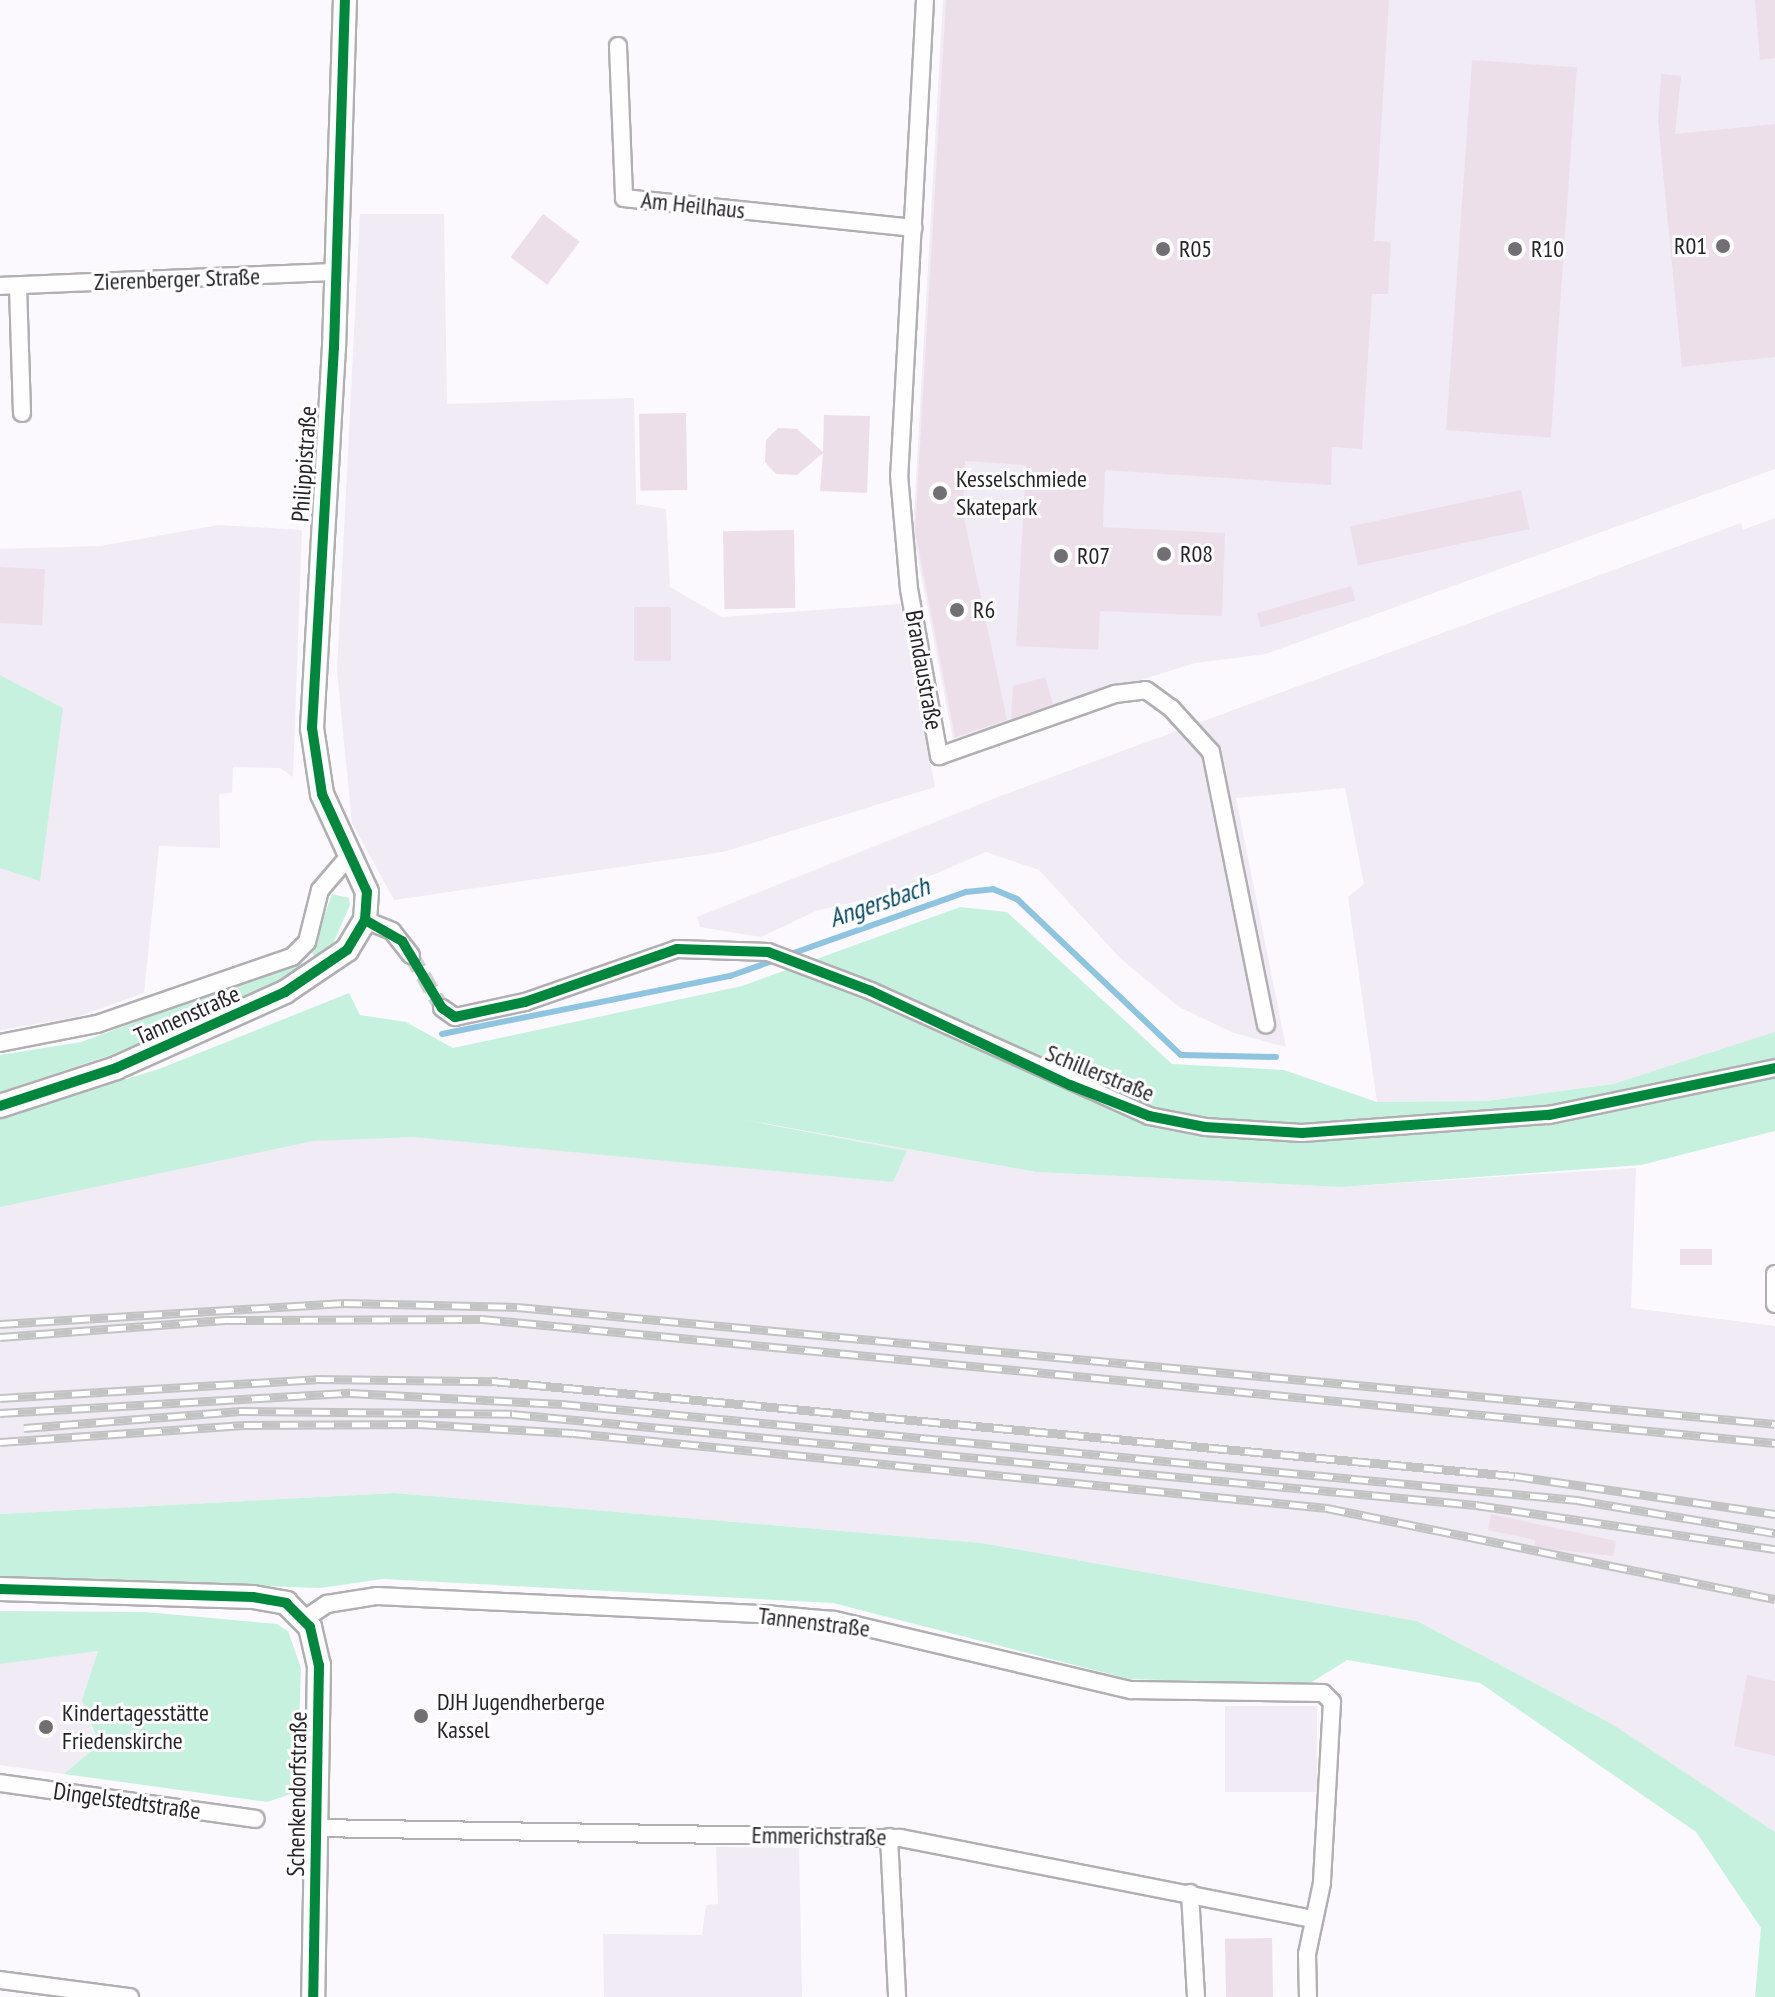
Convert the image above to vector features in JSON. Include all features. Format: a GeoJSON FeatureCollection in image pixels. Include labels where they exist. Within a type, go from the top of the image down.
{"type":"FeatureCollection","features":[{"type":"Feature","properties":{"kind":"street","name":"Philippistraße"},"geometry":{"type":"LineString","coordinates":[[345,0],[337,272],[312,728],[322,794],[367,892],[365,920]]}},
{"type":"Feature","properties":{"kind":"street","name":"Brandaustraße"},"geometry":{"type":"LineString","coordinates":[[925,0],[899,475],[909,589],[939,756],[1115,694],[1146,690],[1171,708],[1211,752],[1266,1024]]}},
{"type":"Feature","properties":{"kind":"street","name":"Am Heilhaus"},"geometry":{"type":"LineString","coordinates":[[618,46],[624,198],[913,228]]}},
{"type":"Feature","properties":{"kind":"street","name":"Zierenberger Straße"},"geometry":{"type":"LineString","coordinates":[[0,286],[337,272]]}},
{"type":"Feature","properties":{"kind":"street"},"geometry":{"type":"LineString","coordinates":[[18,286],[22,413]]}},
{"type":"Feature","properties":{"kind":"street"},"geometry":{"type":"LineString","coordinates":[[0,1043],[97,1024],[292,957],[307,942],[320,890],[350,855]]}},
{"type":"Feature","properties":{"kind":"street"},"geometry":{"type":"LineString","coordinates":[[365,920],[392,931],[411,955]]}},
{"type":"Feature","properties":{"kind":"street","name":"Tannenstraße"},"geometry":{"type":"LineString","coordinates":[[0,1106],[116,1068],[285,992],[347,950],[365,920]]}},
{"type":"Feature","properties":{"kind":"street","name":"Schillerstraße"},"geometry":{"type":"LineString","coordinates":[[442,1008],[455,1017],[525,1002],[677,949],[768,952],[833,977],[1070,1085],[1149,1116],[1205,1127],[1302,1133],[1549,1115],[1775,1068]]}},
{"type":"Feature","properties":{"kind":"street"},"geometry":{"type":"LineString","coordinates":[[1775,1274],[1775,1304]]}},
{"type":"Feature","properties":{"kind":"street","name":"Schenkendorfstraße"},"geometry":{"type":"LineString","coordinates":[[0,1589],[161,1589],[286,1603],[303,1620],[319,1665],[313,1997]]}},
{"type":"Feature","properties":{"kind":"street","name":"Tannenstraße"},"geometry":{"type":"LineString","coordinates":[[303,1620],[327,1604],[377,1596],[775,1615],[834,1620],[1131,1690],[1323,1693],[1332,1702],[1329,1863],[1314,1919]]}},
{"type":"Feature","properties":{"kind":"street","name":"Dingelstedtstraße"},"geometry":{"type":"LineString","coordinates":[[0,1783],[255,1819]]}},
{"type":"Feature","properties":{"kind":"street","name":"Emmerichstraße"},"geometry":{"type":"LineString","coordinates":[[316,1828],[889,1837],[1314,1919]]}},
{"type":"Feature","properties":{"kind":"street"},"geometry":{"type":"LineString","coordinates":[[889,1837],[897,1997]]}},
{"type":"Feature","properties":{"kind":"street"},"geometry":{"type":"LineString","coordinates":[[1190,1893],[1196,1997]]}},
{"type":"Feature","properties":{"kind":"street"},"geometry":{"type":"LineString","coordinates":[[1308,1997],[1307,1954],[1314,1919]]}},
{"type":"Feature","properties":{"kind":"street"},"geometry":{"type":"LineString","coordinates":[[0,1980],[130,1997]]}},
{"type":"Feature","properties":{"kind":"shaded area"},"geometry":{"type":"Polygon","coordinates":[[[943,0],[1775,0],[1775,469],[1266,654],[1195,663],[953,739],[913,533],[943,0]]]}},
{"type":"Feature","properties":{"kind":"shaded area"},"geometry":{"type":"Polygon","coordinates":[[[360,214],[444,214],[447,404],[634,398],[636,504],[666,509],[670,587],[722,617],[900,604],[935,787],[723,852],[394,900],[352,823],[337,671],[360,214]]]}},
{"type":"Feature","properties":{"kind":"shaded area"},"geometry":{"type":"Polygon","coordinates":[[[1775,518],[1775,1033],[1613,1084],[1486,1101],[1377,1102],[1348,897],[1364,884],[1345,788],[1236,798],[1286,1047],[1234,1033],[1179,1007],[1121,959],[1039,870],[986,852],[888,894],[816,911],[761,937],[700,927],[697,917],[1003,795],[1741,523],[1743,530],[1775,518]]]}},
{"type":"Feature","properties":{"kind":"shaded area"},"geometry":{"type":"Polygon","coordinates":[[[219,525],[302,530],[293,777],[280,768],[233,767],[232,793],[219,794],[220,848],[159,846],[144,993],[77,1017],[0,1030],[0,867],[63,708],[0,675],[0,549],[100,546],[219,525]]]}},
{"type":"Feature","properties":{"kind":"shaded area"},"geometry":{"type":"Polygon","coordinates":[[[159,1069],[324,1070],[568,1089],[1036,1172],[1341,1187],[1636,1168],[1631,1308],[1775,1326],[1775,1832],[1612,1724],[1417,1621],[982,1543],[395,1493],[0,1514],[0,1119],[159,1069]]]}},
{"type":"Feature","properties":{"kind":"shaded area","name":"Kindertagesstätte Friedenskirche"},"geometry":{"type":"Polygon","coordinates":[[[98,1650],[83,1710],[99,1744],[64,1774],[0,1765],[0,1664],[98,1650]]]}},
{"type":"Feature","properties":{"kind":"shaded area"},"geometry":{"type":"Polygon","coordinates":[[[1225,1706],[1317,1706],[1317,1792],[1225,1792],[1225,1706]]]}},
{"type":"Feature","properties":{"kind":"shaded area"},"geometry":{"type":"Polygon","coordinates":[[[716,1847],[799,1848],[802,1997],[604,1997],[603,1934],[702,1935],[706,1905],[718,1904],[716,1847]]]}},
{"type":"Feature","properties":{"kind":"green space"},"geometry":{"type":"Polygon","coordinates":[[[0,675],[63,708],[40,881],[0,868],[0,675]]]}},
{"type":"Feature","properties":{"kind":"green space"},"geometry":{"type":"Polygon","coordinates":[[[332,894],[349,898],[350,905],[332,946],[316,959],[311,952],[332,894]]]}},
{"type":"Feature","properties":{"kind":"green space"},"geometry":{"type":"Polygon","coordinates":[[[960,907],[1007,912],[1172,1064],[1284,1070],[1377,1102],[1486,1101],[1613,1084],[1775,1032],[1775,1131],[1641,1165],[1341,1187],[1036,1172],[739,1119],[907,1151],[893,1182],[413,1137],[313,1141],[0,1207],[0,1119],[159,1069],[349,993],[360,1015],[406,1022],[453,1048],[742,986],[960,907]]]}},
{"type":"Feature","properties":{"kind":"green space"},"geometry":{"type":"Polygon","coordinates":[[[301,961],[306,967],[245,1000],[111,1055],[0,1092],[0,1055],[81,1042],[301,961]]]}},
{"type":"Feature","properties":{"kind":"green space"},"geometry":{"type":"Polygon","coordinates":[[[395,1493],[982,1543],[1417,1621],[1612,1724],[1775,1832],[1775,1997],[1755,1997],[1761,1928],[1696,1832],[1480,1683],[1347,1660],[1309,1684],[1129,1679],[833,1603],[383,1579],[320,1588],[0,1577],[0,1514],[395,1493]]]}},
{"type":"Feature","properties":{"kind":"green space"},"geometry":{"type":"Polygon","coordinates":[[[0,1611],[145,1612],[277,1624],[288,1631],[301,1668],[297,1792],[267,1802],[64,1774],[99,1744],[82,1700],[98,1651],[0,1664],[0,1611]]]}},
{"type":"Feature","properties":{"kind":"building","name":"R05"},"geometry":{"type":"Polygon","coordinates":[[[946,0],[1389,0],[1374,241],[1391,242],[1388,294],[1372,294],[1362,449],[1332,447],[1331,485],[1105,470],[1103,527],[1225,533],[1222,616],[1100,611],[1098,650],[1016,646],[1026,465],[965,461],[963,513],[1007,720],[955,737],[915,531],[946,0]]]}},
{"type":"Feature","properties":{"kind":"building"},"geometry":{"type":"Polygon","coordinates":[[[1755,0],[1775,0],[1775,58],[1760,60],[1755,0]]]}},
{"type":"Feature","properties":{"kind":"building","name":"R10"},"geometry":{"type":"Polygon","coordinates":[[[1472,60],[1577,67],[1551,437],[1446,430],[1472,60]]]}},
{"type":"Feature","properties":{"kind":"building","name":"R01"},"geometry":{"type":"Polygon","coordinates":[[[1661,74],[1681,76],[1675,134],[1775,124],[1775,357],[1682,367],[1658,121],[1661,74]]]}},
{"type":"Feature","properties":{"kind":"building"},"geometry":{"type":"Polygon","coordinates":[[[543,214],[580,242],[547,285],[511,257],[543,214]]]}},
{"type":"Feature","properties":{"kind":"building"},"geometry":{"type":"Polygon","coordinates":[[[686,413],[687,490],[640,491],[639,414],[686,413]]]}},
{"type":"Feature","properties":{"kind":"building"},"geometry":{"type":"Polygon","coordinates":[[[824,415],[870,416],[867,493],[820,491],[823,453],[797,475],[776,474],[765,462],[766,440],[778,428],[797,429],[823,452],[824,415]]]}},
{"type":"Feature","properties":{"kind":"building"},"geometry":{"type":"Polygon","coordinates":[[[1521,490],[1529,529],[1358,566],[1350,526],[1521,490]]]}},
{"type":"Feature","properties":{"kind":"building"},"geometry":{"type":"Polygon","coordinates":[[[794,530],[795,608],[724,609],[723,531],[794,530]]]}},
{"type":"Feature","properties":{"kind":"building"},"geometry":{"type":"Polygon","coordinates":[[[0,567],[45,569],[42,625],[0,623],[0,567]]]}},
{"type":"Feature","properties":{"kind":"building"},"geometry":{"type":"Polygon","coordinates":[[[1351,586],[1355,600],[1261,627],[1257,613],[1351,586]]]}},
{"type":"Feature","properties":{"kind":"building"},"geometry":{"type":"Polygon","coordinates":[[[634,607],[671,607],[671,661],[634,661],[634,607]]]}},
{"type":"Feature","properties":{"kind":"building"},"geometry":{"type":"Polygon","coordinates":[[[1045,677],[1053,704],[1011,719],[1013,686],[1045,677]]]}},
{"type":"Feature","properties":{"kind":"building"},"geometry":{"type":"Polygon","coordinates":[[[1680,1249],[1712,1249],[1712,1265],[1680,1265],[1680,1249]]]}},
{"type":"Feature","properties":{"kind":"building"},"geometry":{"type":"Polygon","coordinates":[[[1491,1514],[1616,1541],[1613,1556],[1534,1547],[1535,1540],[1488,1530],[1491,1514]]]}},
{"type":"Feature","properties":{"kind":"building"},"geometry":{"type":"Polygon","coordinates":[[[1747,1675],[1775,1681],[1775,1756],[1734,1746],[1747,1675]]]}},
{"type":"Feature","properties":{"kind":"building"},"geometry":{"type":"Polygon","coordinates":[[[1272,1938],[1273,1997],[1226,1997],[1225,1939],[1272,1938]]]}},
{"type":"Feature","properties":{"kind":"waterway","name":"Angersbach"},"geometry":{"type":"LineString","coordinates":[[788,955],[966,892],[993,889],[1017,899],[1181,1055],[1276,1057]]}},
{"type":"Feature","properties":{"kind":"waterway","name":"Angersbach"},"geometry":{"type":"LineString","coordinates":[[442,1034],[730,976],[778,959]]}},
{"type":"Feature","properties":{"kind":"tunnel"},"geometry":{"type":"LineString","coordinates":[[411,955],[442,1008]]}},
{"type":"Feature","properties":{"kind":"railway"},"geometry":{"type":"LineString","coordinates":[[0,1324],[344,1303],[517,1307],[1775,1424]]}},
{"type":"Feature","properties":{"kind":"railway"},"geometry":{"type":"LineString","coordinates":[[0,1337],[228,1320],[482,1319],[1775,1443]]}},
{"type":"Feature","properties":{"kind":"railway"},"geometry":{"type":"LineString","coordinates":[[0,1398],[316,1379],[492,1381],[1515,1476],[1775,1514]]}},
{"type":"Feature","properties":{"kind":"railway"},"geometry":{"type":"LineString","coordinates":[[0,1413],[350,1393],[562,1404],[1577,1500],[1775,1533]]}},
{"type":"Feature","properties":{"kind":"railway"},"geometry":{"type":"LineString","coordinates":[[24,1428],[240,1411],[512,1414],[1476,1505],[1775,1549]]}},
{"type":"Feature","properties":{"kind":"railway"},"geometry":{"type":"LineString","coordinates":[[0,1442],[244,1425],[418,1424],[573,1433],[1327,1508],[1775,1599]]}},
{"type":"Feature","properties":{"kind":"cycle path"},"geometry":{"type":"LineString","coordinates":[[0,1106],[116,1068],[285,992],[347,950],[365,920],[367,892],[322,794],[312,728],[334,348],[345,0]]}},
{"type":"Feature","properties":{"kind":"cycle path"},"geometry":{"type":"LineString","coordinates":[[365,920],[402,941],[442,1008],[455,1017],[525,1002],[677,949],[768,952],[871,991],[1070,1085],[1149,1116],[1205,1127],[1302,1133],[1549,1115],[1775,1068]]}},
{"type":"Feature","properties":{"kind":"cycle path"},"geometry":{"type":"LineString","coordinates":[[0,1589],[253,1597],[286,1603],[310,1627],[319,1665],[313,1997]]}},
{"type":"Feature","properties":{"kind":"place","name":"R01"},"geometry":{"type":"Point","coordinates":[1723,246]}},
{"type":"Feature","properties":{"kind":"place","name":"R05"},"geometry":{"type":"Point","coordinates":[1163,249]}},
{"type":"Feature","properties":{"kind":"place","name":"R10"},"geometry":{"type":"Point","coordinates":[1515,249]}},
{"type":"Feature","properties":{"kind":"place","name":"Kesselschmiede Skatepark"},"geometry":{"type":"Point","coordinates":[940,493]}},
{"type":"Feature","properties":{"kind":"place","name":"R08"},"geometry":{"type":"Point","coordinates":[1164,554]}},
{"type":"Feature","properties":{"kind":"place","name":"R07"},"geometry":{"type":"Point","coordinates":[1061,556]}},
{"type":"Feature","properties":{"kind":"place","name":"R6"},"geometry":{"type":"Point","coordinates":[957,610]}},
{"type":"Feature","properties":{"kind":"place","name":"DJH Jugendherberge Kassel"},"geometry":{"type":"Point","coordinates":[421,1716]}},
{"type":"Feature","properties":{"kind":"place","name":"Kindertagesstätte Friedenskirche"},"geometry":{"type":"Point","coordinates":[46,1727]}}]}
